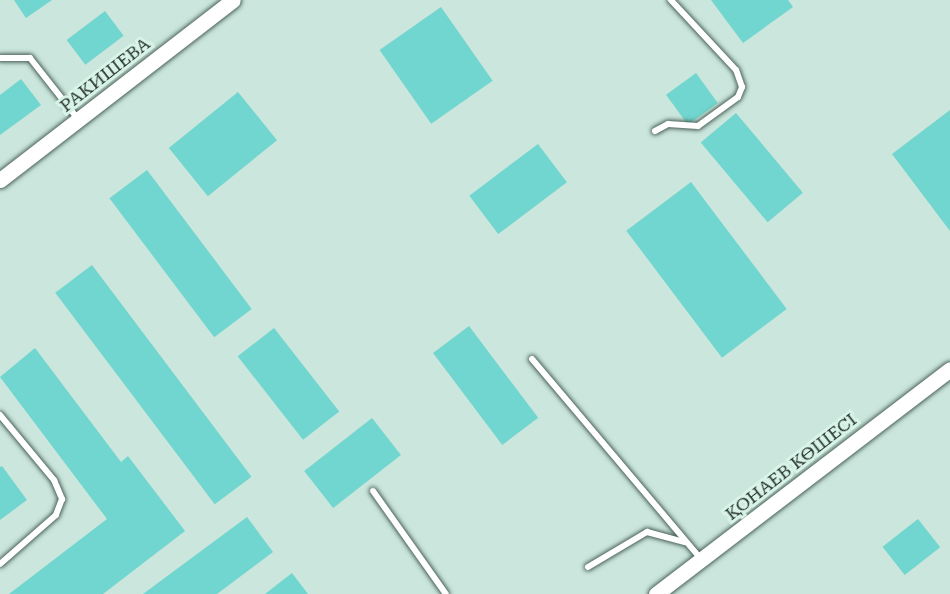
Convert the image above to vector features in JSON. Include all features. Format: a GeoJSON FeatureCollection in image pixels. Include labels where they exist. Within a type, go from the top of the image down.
{"type":"FeatureCollection","features":[{"type":"Feature","properties":{"kind":"street","name":"РАКИШЕВА"},"geometry":{"type":"LineString","coordinates":[[0,180],[233,0]]}},
{"type":"Feature","properties":{"kind":"street","name":"ҚОНАЕВ КӨШЕСІ"},"geometry":{"type":"LineString","coordinates":[[656,594],[949,372]]}},
{"type":"Feature","properties":{"kind":"lane"},"geometry":{"type":"LineString","coordinates":[[655,131],[668,124],[698,126],[738,97],[742,87],[736,70],[671,0]]}},
{"type":"Feature","properties":{"kind":"lane"},"geometry":{"type":"LineString","coordinates":[[0,58],[30,58],[78,119]]}},
{"type":"Feature","properties":{"kind":"lane"},"geometry":{"type":"LineString","coordinates":[[532,359],[702,559]]}},
{"type":"Feature","properties":{"kind":"lane"},"geometry":{"type":"LineString","coordinates":[[0,415],[54,480],[62,499],[56,515],[0,564]]}},
{"type":"Feature","properties":{"kind":"lane"},"geometry":{"type":"LineString","coordinates":[[374,491],[446,594]]}},
{"type":"Feature","properties":{"kind":"lane"},"geometry":{"type":"LineString","coordinates":[[588,567],[647,532],[688,543]]}},
{"type":"Feature","properties":{"kind":"building"},"geometry":{"type":"Polygon","coordinates":[[[14,0],[52,0],[26,18],[14,0]]]}},
{"type":"Feature","properties":{"kind":"building"},"geometry":{"type":"Polygon","coordinates":[[[711,0],[788,0],[793,7],[743,43],[711,0]]]}},
{"type":"Feature","properties":{"kind":"building"},"geometry":{"type":"Polygon","coordinates":[[[441,7],[493,81],[431,124],[380,50],[441,7]]]}},
{"type":"Feature","properties":{"kind":"building"},"geometry":{"type":"Polygon","coordinates":[[[105,11],[124,36],[85,65],[67,40],[105,11]]]}},
{"type":"Feature","properties":{"kind":"building"},"geometry":{"type":"Polygon","coordinates":[[[696,73],[718,103],[688,125],[666,95],[696,73]]]}},
{"type":"Feature","properties":{"kind":"building"},"geometry":{"type":"Polygon","coordinates":[[[21,79],[41,105],[0,135],[0,95],[21,79]]]}},
{"type":"Feature","properties":{"kind":"building"},"geometry":{"type":"Polygon","coordinates":[[[238,92],[277,140],[208,196],[169,148],[238,92]]]}},
{"type":"Feature","properties":{"kind":"building"},"geometry":{"type":"Polygon","coordinates":[[[950,110],[950,231],[892,154],[950,110]]]}},
{"type":"Feature","properties":{"kind":"building"},"geometry":{"type":"Polygon","coordinates":[[[736,113],[803,193],[768,222],[701,143],[736,113]]]}},
{"type":"Feature","properties":{"kind":"building"},"geometry":{"type":"Polygon","coordinates":[[[538,144],[567,182],[498,234],[469,196],[538,144]]]}},
{"type":"Feature","properties":{"kind":"building"},"geometry":{"type":"Polygon","coordinates":[[[147,170],[252,309],[214,337],[109,198],[147,170]]]}},
{"type":"Feature","properties":{"kind":"building"},"geometry":{"type":"Polygon","coordinates":[[[691,182],[787,309],[722,358],[626,231],[691,182]]]}},
{"type":"Feature","properties":{"kind":"building"},"geometry":{"type":"Polygon","coordinates":[[[92,265],[251,477],[215,504],[55,293],[92,265]]]}},
{"type":"Feature","properties":{"kind":"building"},"geometry":{"type":"Polygon","coordinates":[[[469,326],[538,418],[502,445],[433,353],[469,326]]]}},
{"type":"Feature","properties":{"kind":"building"},"geometry":{"type":"Polygon","coordinates":[[[274,328],[339,412],[303,440],[238,356],[274,328]]]}},
{"type":"Feature","properties":{"kind":"building"},"geometry":{"type":"Polygon","coordinates":[[[35,348],[121,462],[128,456],[185,531],[103,594],[9,594],[107,519],[0,377],[35,348]]]}},
{"type":"Feature","properties":{"kind":"building"},"geometry":{"type":"Polygon","coordinates":[[[372,418],[401,455],[333,508],[304,471],[372,418]]]}},
{"type":"Feature","properties":{"kind":"building"},"geometry":{"type":"Polygon","coordinates":[[[2,466],[27,500],[0,520],[0,467],[2,466]]]}},
{"type":"Feature","properties":{"kind":"building"},"geometry":{"type":"Polygon","coordinates":[[[247,517],[273,552],[217,594],[143,594],[247,517]]]}},
{"type":"Feature","properties":{"kind":"building"},"geometry":{"type":"Polygon","coordinates":[[[918,519],[940,547],[905,575],[883,547],[918,519]]]}},
{"type":"Feature","properties":{"kind":"building"},"geometry":{"type":"Polygon","coordinates":[[[292,573],[308,594],[265,594],[292,573]]]}}]}
